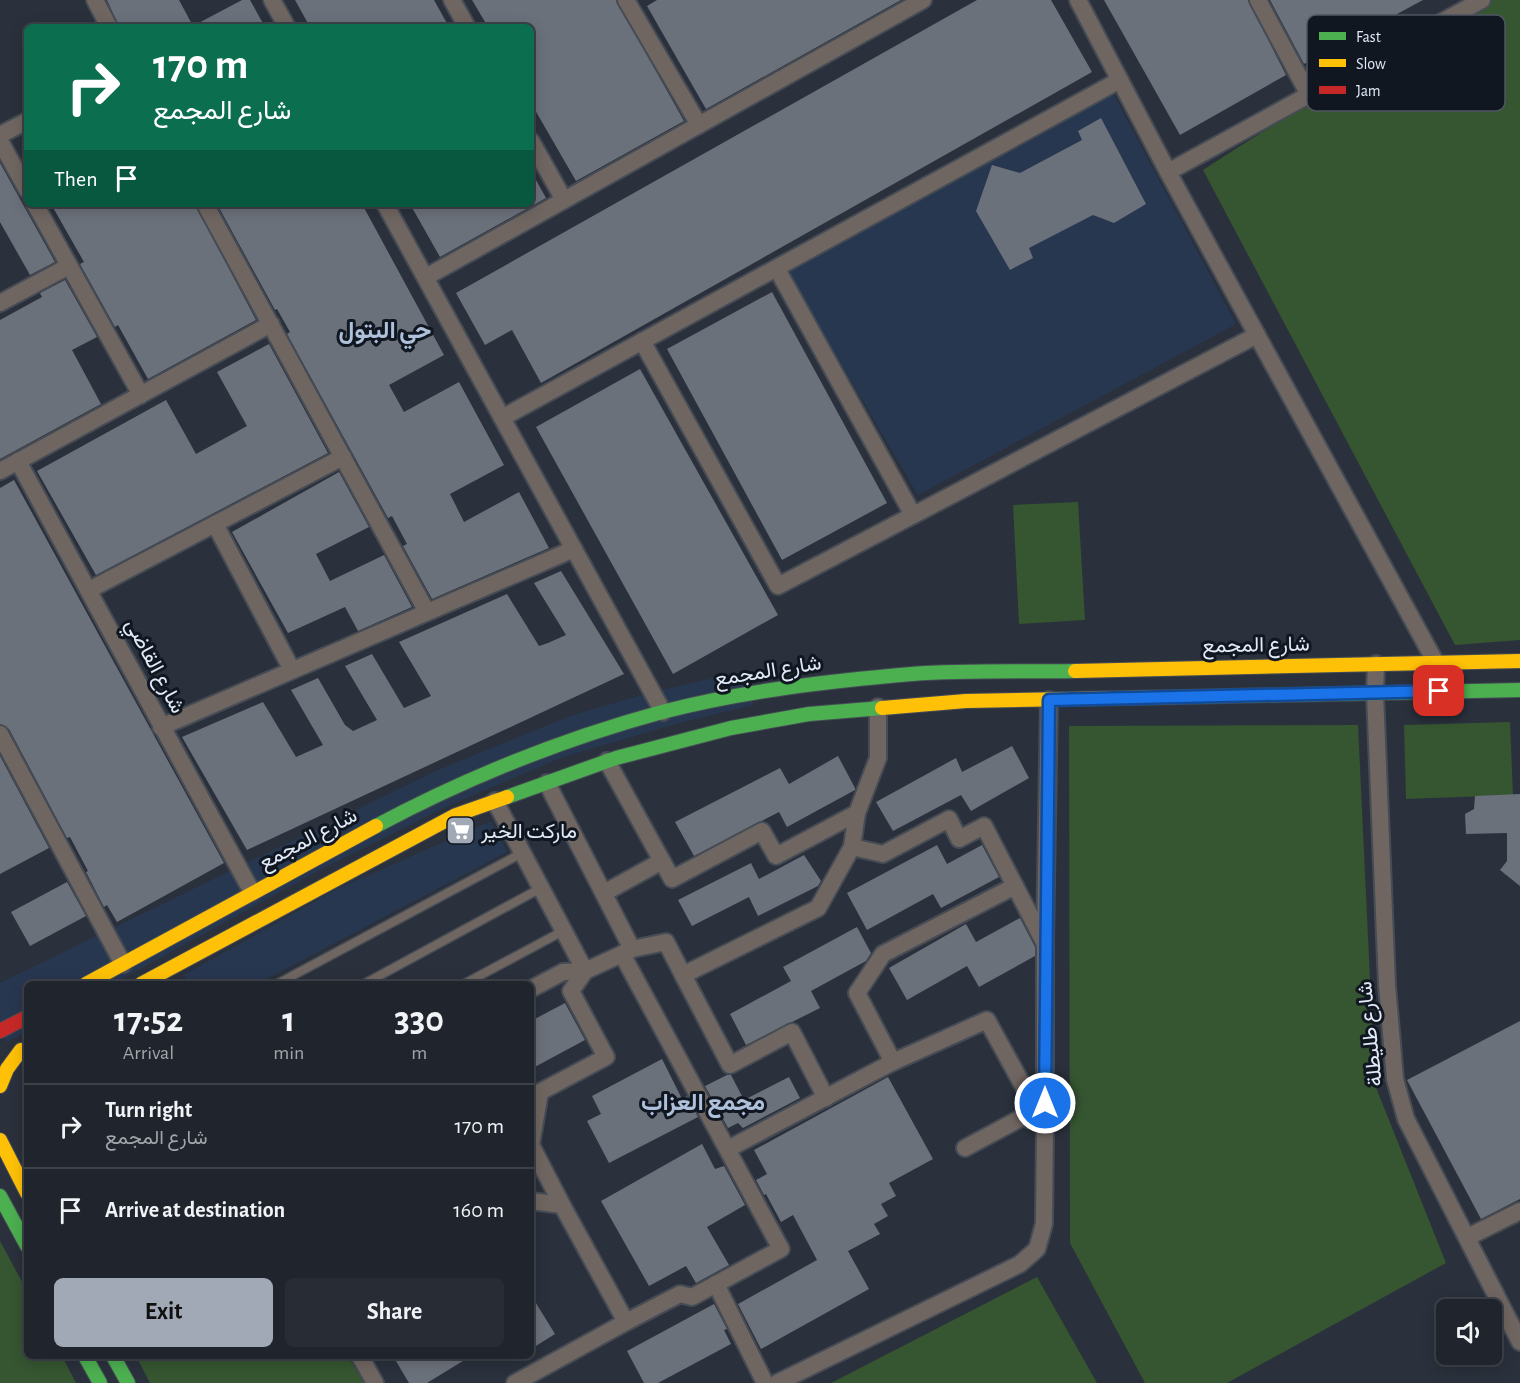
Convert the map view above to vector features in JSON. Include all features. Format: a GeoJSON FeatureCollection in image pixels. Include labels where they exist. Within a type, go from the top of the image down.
{"type":"FeatureCollection","features":[{"type":"Feature","properties":{"kind":"street"},"geometry":{"type":"LineString","coordinates":[[95,0],[107,24]]}},
{"type":"Feature","properties":{"kind":"street"},"geometry":{"type":"LineString","coordinates":[[272,0],[284,24]]}},
{"type":"Feature","properties":{"kind":"street"},"geometry":{"type":"LineString","coordinates":[[452,0],[465,24]]}},
{"type":"Feature","properties":{"kind":"street"},"geometry":{"type":"LineString","coordinates":[[626,0],[699,125]]}},
{"type":"Feature","properties":{"kind":"street"},"geometry":{"type":"LineString","coordinates":[[426,277],[923,0]]}},
{"type":"Feature","properties":{"kind":"street"},"geometry":{"type":"LineString","coordinates":[[1078,0],[1168,172],[1436,663]]}},
{"type":"Feature","properties":{"kind":"street"},"geometry":{"type":"LineString","coordinates":[[1258,0],[1307,91]]}},
{"type":"Feature","properties":{"kind":"street"},"geometry":{"type":"LineString","coordinates":[[1455,15],[1482,0]]}},
{"type":"Feature","properties":{"kind":"street"},"geometry":{"type":"LineString","coordinates":[[502,418],[1120,80]]}},
{"type":"Feature","properties":{"kind":"street"},"geometry":{"type":"LineString","coordinates":[[1168,172],[1307,96]]}},
{"type":"Feature","properties":{"kind":"street"},"geometry":{"type":"LineString","coordinates":[[0,135],[24,123]]}},
{"type":"Feature","properties":{"kind":"street"},"geometry":{"type":"LineString","coordinates":[[0,141],[24,185]]}},
{"type":"Feature","properties":{"kind":"street"},"geometry":{"type":"LineString","coordinates":[[534,146],[564,200]]}},
{"type":"Feature","properties":{"kind":"street"},"geometry":{"type":"LineString","coordinates":[[37,207],[141,395]]}},
{"type":"Feature","properties":{"kind":"street"},"geometry":{"type":"LineString","coordinates":[[207,207],[427,612]]}},
{"type":"Feature","properties":{"kind":"street"},"geometry":{"type":"LineString","coordinates":[[387,207],[663,712]]}},
{"type":"Feature","properties":{"kind":"street"},"geometry":{"type":"LineString","coordinates":[[0,303],[69,266]]}},
{"type":"Feature","properties":{"kind":"street"},"geometry":{"type":"LineString","coordinates":[[777,269],[913,515]]}},
{"type":"Feature","properties":{"kind":"street"},"geometry":{"type":"LineString","coordinates":[[0,471],[271,324]]}},
{"type":"Feature","properties":{"kind":"street"},"geometry":{"type":"LineString","coordinates":[[642,341],[778,586],[1257,335]]}},
{"type":"Feature","properties":{"kind":"street"},"geometry":{"type":"LineString","coordinates":[[88,590],[343,457]]}},
{"type":"Feature","properties":{"kind":"street","name":"شارع القاضي"},"geometry":{"type":"LineString","coordinates":[[18,461],[252,892]]}},
{"type":"Feature","properties":{"kind":"street"},"geometry":{"type":"LineString","coordinates":[[215,524],[292,670]]}},
{"type":"Feature","properties":{"kind":"street"},"geometry":{"type":"LineString","coordinates":[[161,727],[574,549]]}},
{"type":"Feature","properties":{"kind":"street","name":"شارع المجمع"},"geometry":{"type":"LineString","coordinates":[[92,981],[421,802],[547,748],[663,712],[733,697],[813,684],[914,674],[1520,661]]}},
{"type":"Feature","properties":{"kind":"street","name":"شارع طليطلة"},"geometry":{"type":"LineString","coordinates":[[1376,664],[1375,693],[1387,985],[1395,1079],[1406,1119],[1520,1342]]}},
{"type":"Feature","properties":{"kind":"street"},"geometry":{"type":"LineString","coordinates":[[154,981],[171,977],[217,942],[456,815],[607,761],[731,728],[809,714],[966,701],[1520,690]]}},
{"type":"Feature","properties":{"kind":"street"},"geometry":{"type":"LineString","coordinates":[[777,1383],[1020,1264],[1037,1249],[1044,1224],[1049,700]]}},
{"type":"Feature","properties":{"kind":"street"},"geometry":{"type":"LineString","coordinates":[[683,975],[818,908],[852,847],[857,813],[878,758],[878,707]]}},
{"type":"Feature","properties":{"kind":"street"},"geometry":{"type":"LineString","coordinates":[[0,734],[123,964]]}},
{"type":"Feature","properties":{"kind":"street"},"geometry":{"type":"LineString","coordinates":[[607,761],[672,879],[762,831],[776,856],[857,813]]}},
{"type":"Feature","properties":{"kind":"street"},"geometry":{"type":"LineString","coordinates":[[466,782],[458,790],[458,798],[463,804],[476,807]]}},
{"type":"Feature","properties":{"kind":"street"},"geometry":{"type":"LineString","coordinates":[[515,1383],[680,1294],[692,1297],[781,1249],[627,951],[604,893],[547,783]]}},
{"type":"Feature","properties":{"kind":"street"},"geometry":{"type":"LineString","coordinates":[[495,801],[585,971]]}},
{"type":"Feature","properties":{"kind":"street"},"geometry":{"type":"LineString","coordinates":[[421,802],[436,804],[441,810],[442,819],[435,828]]}},
{"type":"Feature","properties":{"kind":"street"},"geometry":{"type":"LineString","coordinates":[[852,847],[883,854],[949,819],[960,839],[984,826],[1045,944]]}},
{"type":"Feature","properties":{"kind":"street"},"geometry":{"type":"LineString","coordinates":[[604,893],[662,861]]}},
{"type":"Feature","properties":{"kind":"street"},"geometry":{"type":"LineString","coordinates":[[893,1062],[857,993],[883,954],[1015,886]]}},
{"type":"Feature","properties":{"kind":"street"},"geometry":{"type":"LineString","coordinates":[[217,942],[194,949],[189,947],[187,942],[188,938],[217,918],[229,906]]}},
{"type":"Feature","properties":{"kind":"street"},"geometry":{"type":"LineString","coordinates":[[534,987],[563,972],[585,971],[627,951],[666,942],[730,1065],[792,1032],[826,1098]]}},
{"type":"Feature","properties":{"kind":"street"},"geometry":{"type":"LineString","coordinates":[[534,1127],[540,1092],[606,1056],[571,991],[585,971]]}},
{"type":"Feature","properties":{"kind":"street"},"geometry":{"type":"LineString","coordinates":[[2,1030],[24,1019]]}},
{"type":"Feature","properties":{"kind":"street"},"geometry":{"type":"LineString","coordinates":[[728,1149],[893,1062],[987,1020],[1045,1125]]}},
{"type":"Feature","properties":{"kind":"street"},"geometry":{"type":"LineString","coordinates":[[3,1057],[24,1048]]}},
{"type":"Feature","properties":{"kind":"street"},"geometry":{"type":"LineString","coordinates":[[0,1086],[7,1069],[24,1048]]}},
{"type":"Feature","properties":{"kind":"street"},"geometry":{"type":"LineString","coordinates":[[965,1148],[1023,1117],[1045,1125]]}},
{"type":"Feature","properties":{"kind":"street"},"geometry":{"type":"LineString","coordinates":[[0,1140],[24,1187]]}},
{"type":"Feature","properties":{"kind":"street"},"geometry":{"type":"LineString","coordinates":[[534,1151],[626,1322]]}},
{"type":"Feature","properties":{"kind":"street"},"geometry":{"type":"LineString","coordinates":[[0,1196],[24,1240]]}},
{"type":"Feature","properties":{"kind":"street"},"geometry":{"type":"LineString","coordinates":[[534,1201],[562,1205]]}},
{"type":"Feature","properties":{"kind":"street"},"geometry":{"type":"LineString","coordinates":[[1468,1237],[1520,1211]]}},
{"type":"Feature","properties":{"kind":"street"},"geometry":{"type":"LineString","coordinates":[[716,1284],[765,1383]]}},
{"type":"Feature","properties":{"kind":"street"},"geometry":{"type":"LineString","coordinates":[[87,1359],[99,1383]]}},
{"type":"Feature","properties":{"kind":"street"},"geometry":{"type":"LineString","coordinates":[[115,1359],[128,1383]]}},
{"type":"Feature","properties":{"kind":"street"},"geometry":{"type":"LineString","coordinates":[[362,1359],[375,1383]]}},
{"type":"Feature","properties":{"kind":"lane"},"geometry":{"type":"LineString","coordinates":[[284,981],[522,853]]}},
{"type":"Feature","properties":{"kind":"lane"},"geometry":{"type":"LineString","coordinates":[[370,981],[541,888]]}},
{"type":"Feature","properties":{"kind":"lane"},"geometry":{"type":"LineString","coordinates":[[470,981],[563,931]]}},
{"type":"Feature","properties":{"kind":"shaded area"},"geometry":{"type":"Polygon","coordinates":[[[1110,88],[1236,324],[918,495],[785,268],[1110,88]]]}},
{"type":"Feature","properties":{"kind":"shaded area"},"geometry":{"type":"Polygon","coordinates":[[[744,671],[753,705],[683,722],[563,757],[450,805],[320,870],[118,981],[24,981],[24,1033],[7,1042],[0,1030],[0,983],[438,770],[570,716],[645,694],[744,671]]]}},
{"type":"Feature","properties":{"kind":"shaded area"},"geometry":{"type":"Polygon","coordinates":[[[491,821],[507,852],[263,981],[187,981],[184,975],[335,890],[491,821]]]}},
{"type":"Feature","properties":{"kind":"green space"},"geometry":{"type":"Polygon","coordinates":[[[1492,0],[1520,0],[1520,640],[1455,645],[1203,170],[1307,105],[1307,111],[1505,111],[1505,15],[1464,15],[1492,0]]]}},
{"type":"Feature","properties":{"kind":"green space"},"geometry":{"type":"Polygon","coordinates":[[[1078,502],[1085,620],[1019,624],[1013,505],[1078,502]]]}},
{"type":"Feature","properties":{"kind":"green space"},"geometry":{"type":"Polygon","coordinates":[[[1510,722],[1513,795],[1406,799],[1404,725],[1510,722]]]}},
{"type":"Feature","properties":{"kind":"green space"},"geometry":{"type":"Polygon","coordinates":[[[1358,725],[1375,1085],[1446,1263],[1227,1383],[1145,1383],[1070,1243],[1069,726],[1358,725]]]}},
{"type":"Feature","properties":{"kind":"green space"},"geometry":{"type":"Polygon","coordinates":[[[0,1241],[24,1285],[24,1359],[64,1359],[76,1383],[0,1383],[0,1241]]]}},
{"type":"Feature","properties":{"kind":"green space"},"geometry":{"type":"Polygon","coordinates":[[[1037,1277],[1097,1383],[831,1383],[1037,1277]]]}},
{"type":"Feature","properties":{"kind":"green space"},"geometry":{"type":"Polygon","coordinates":[[[138,1359],[350,1359],[364,1383],[150,1383],[138,1359]]]}},
{"type":"Feature","properties":{"kind":"building"},"geometry":{"type":"Polygon","coordinates":[[[107,0],[179,0],[192,24],[118,24],[107,0]]]}},
{"type":"Feature","properties":{"kind":"building"},"geometry":{"type":"Polygon","coordinates":[[[242,0],[250,0],[263,24],[197,24],[242,0]]]}},
{"type":"Feature","properties":{"kind":"building"},"geometry":{"type":"Polygon","coordinates":[[[295,0],[434,0],[447,24],[308,24],[295,0]]]}},
{"type":"Feature","properties":{"kind":"building"},"geometry":{"type":"Polygon","coordinates":[[[472,0],[616,0],[684,121],[576,181],[534,108],[534,24],[486,24],[472,0]]]}},
{"type":"Feature","properties":{"kind":"building"},"geometry":{"type":"Polygon","coordinates":[[[657,0],[901,0],[706,109],[647,6],[657,0]]]}},
{"type":"Feature","properties":{"kind":"building"},"geometry":{"type":"Polygon","coordinates":[[[977,0],[1051,0],[1092,72],[541,383],[512,330],[485,345],[456,293],[977,0]]]}},
{"type":"Feature","properties":{"kind":"building"},"geometry":{"type":"Polygon","coordinates":[[[1104,0],[1248,0],[1286,75],[1180,135],[1104,0]]]}},
{"type":"Feature","properties":{"kind":"building"},"geometry":{"type":"Polygon","coordinates":[[[1270,0],[1423,0],[1395,15],[1307,15],[1307,62],[1304,64],[1270,0]]]}},
{"type":"Feature","properties":{"kind":"building"},"geometry":{"type":"Polygon","coordinates":[[[1101,118],[1146,204],[1114,223],[1093,215],[1029,248],[1033,258],[1010,270],[976,211],[992,165],[1020,173],[1082,140],[1078,131],[1101,118]]]}},
{"type":"Feature","properties":{"kind":"building"},"geometry":{"type":"Polygon","coordinates":[[[0,163],[55,262],[30,275],[0,222],[0,163]]]}},
{"type":"Feature","properties":{"kind":"building"},"geometry":{"type":"Polygon","coordinates":[[[534,176],[546,198],[534,205],[534,176]]]}},
{"type":"Feature","properties":{"kind":"building"},"geometry":{"type":"Polygon","coordinates":[[[53,207],[197,207],[256,320],[148,379],[118,325],[115,327],[80,264],[84,262],[53,207]]]}},
{"type":"Feature","properties":{"kind":"building"},"geometry":{"type":"Polygon","coordinates":[[[219,207],[364,207],[444,355],[389,385],[404,412],[459,382],[504,465],[450,494],[464,522],[519,492],[549,548],[432,599],[403,546],[407,544],[392,516],[388,518],[287,334],[290,332],[277,309],[275,310],[219,207]]]}},
{"type":"Feature","properties":{"kind":"building"},"geometry":{"type":"Polygon","coordinates":[[[412,207],[530,207],[440,257],[412,207]]]}},
{"type":"Feature","properties":{"kind":"building"},"geometry":{"type":"Polygon","coordinates":[[[65,280],[97,337],[72,350],[101,404],[0,459],[0,320],[42,297],[40,293],[65,280]]]}},
{"type":"Feature","properties":{"kind":"building"},"geometry":{"type":"Polygon","coordinates":[[[772,292],[887,503],[782,560],[667,349],[772,292]]]}},
{"type":"Feature","properties":{"kind":"building"},"geometry":{"type":"Polygon","coordinates":[[[269,344],[328,453],[96,575],[37,471],[166,400],[196,454],[247,426],[217,372],[269,344]]]}},
{"type":"Feature","properties":{"kind":"building"},"geometry":{"type":"Polygon","coordinates":[[[640,369],[778,615],[673,674],[536,427],[640,369]]]}},
{"type":"Feature","properties":{"kind":"building"},"geometry":{"type":"Polygon","coordinates":[[[339,472],[369,527],[316,554],[330,581],[384,555],[412,607],[358,631],[345,607],[288,633],[232,532],[339,472]]]}},
{"type":"Feature","properties":{"kind":"building"},"geometry":{"type":"Polygon","coordinates":[[[14,480],[224,863],[117,922],[107,905],[104,907],[70,837],[67,838],[9,729],[0,724],[0,488],[14,480]]]}},
{"type":"Feature","properties":{"kind":"building"},"geometry":{"type":"Polygon","coordinates":[[[561,571],[624,674],[247,850],[182,737],[263,702],[296,757],[323,745],[291,690],[318,678],[345,725],[353,731],[377,720],[345,666],[372,654],[404,708],[431,696],[399,642],[507,594],[539,646],[548,643],[566,635],[534,583],[561,571]]]}},
{"type":"Feature","properties":{"kind":"building"},"geometry":{"type":"Polygon","coordinates":[[[1012,746],[1029,778],[971,811],[961,795],[893,831],[876,802],[956,758],[962,772],[1012,746]]]}},
{"type":"Feature","properties":{"kind":"building"},"geometry":{"type":"Polygon","coordinates":[[[0,756],[49,848],[0,874],[0,756]]]}},
{"type":"Feature","properties":{"kind":"building"},"geometry":{"type":"Polygon","coordinates":[[[838,756],[855,790],[787,827],[779,812],[694,856],[675,822],[780,768],[789,784],[838,756]]]}},
{"type":"Feature","properties":{"kind":"building"},"geometry":{"type":"Polygon","coordinates":[[[1520,794],[1520,886],[1500,870],[1507,861],[1507,833],[1466,834],[1465,814],[1474,809],[1475,796],[1520,794]]]}},
{"type":"Feature","properties":{"kind":"building"},"geometry":{"type":"Polygon","coordinates":[[[937,845],[947,864],[982,845],[999,877],[941,908],[933,894],[867,930],[847,893],[937,845]]]}},
{"type":"Feature","properties":{"kind":"building"},"geometry":{"type":"Polygon","coordinates":[[[804,855],[821,881],[818,886],[758,916],[749,897],[692,926],[678,900],[751,863],[759,879],[804,855]]]}},
{"type":"Feature","properties":{"kind":"building"},"geometry":{"type":"Polygon","coordinates":[[[67,882],[86,916],[30,946],[11,912],[67,882]]]}},
{"type":"Feature","properties":{"kind":"building"},"geometry":{"type":"Polygon","coordinates":[[[1020,918],[1035,947],[1035,956],[979,987],[967,966],[907,1000],[889,968],[966,924],[976,942],[1020,918]]]}},
{"type":"Feature","properties":{"kind":"building"},"geometry":{"type":"Polygon","coordinates":[[[857,927],[871,953],[866,961],[811,991],[820,1008],[746,1045],[730,1014],[791,981],[783,967],[857,927]]]}},
{"type":"Feature","properties":{"kind":"building"},"geometry":{"type":"Polygon","coordinates":[[[565,1003],[585,1040],[534,1067],[534,1019],[565,1003]]]}},
{"type":"Feature","properties":{"kind":"building"},"geometry":{"type":"Polygon","coordinates":[[[1520,1021],[1520,1199],[1481,1219],[1407,1080],[1520,1021]]]}},
{"type":"Feature","properties":{"kind":"building"},"geometry":{"type":"Polygon","coordinates":[[[662,1059],[682,1099],[687,1096],[698,1117],[609,1163],[587,1121],[601,1114],[592,1096],[662,1059]]]}},
{"type":"Feature","properties":{"kind":"building"},"geometry":{"type":"Polygon","coordinates":[[[731,1075],[744,1100],[789,1077],[800,1098],[743,1128],[738,1123],[728,1128],[705,1086],[731,1075]]]}},
{"type":"Feature","properties":{"kind":"building"},"geometry":{"type":"Polygon","coordinates":[[[888,1077],[933,1159],[889,1183],[896,1196],[881,1204],[888,1216],[874,1224],[880,1234],[848,1251],[869,1289],[761,1349],[738,1304],[817,1260],[793,1215],[781,1222],[766,1194],[764,1195],[756,1180],[767,1174],[754,1150],[888,1077]]]}},
{"type":"Feature","properties":{"kind":"building"},"geometry":{"type":"Polygon","coordinates":[[[702,1144],[715,1169],[724,1166],[745,1205],[707,1227],[729,1265],[696,1283],[686,1266],[649,1286],[601,1201],[702,1144]]]}},
{"type":"Feature","properties":{"kind":"building"},"geometry":{"type":"Polygon","coordinates":[[[534,1300],[555,1334],[534,1347],[534,1300]]]}},
{"type":"Feature","properties":{"kind":"building"},"geometry":{"type":"Polygon","coordinates":[[[714,1304],[727,1329],[724,1330],[731,1344],[658,1383],[644,1383],[627,1351],[714,1304]]]}},
{"type":"Feature","properties":{"kind":"building"},"geometry":{"type":"Polygon","coordinates":[[[395,1359],[466,1359],[427,1383],[409,1383],[395,1359]]]}},
{"type":"Feature","properties":{"kind":"traffic: fast"},"geometry":{"type":"LineString","coordinates":[[376,826],[480,776],[552,747],[662,712],[724,698],[786,688],[912,674],[1075,671]]}},
{"type":"Feature","properties":{"kind":"traffic: fast"},"geometry":{"type":"LineString","coordinates":[[1180,697],[1520,690]]}},
{"type":"Feature","properties":{"kind":"traffic: fast"},"geometry":{"type":"LineString","coordinates":[[507,797],[616,758],[731,728],[809,714],[882,708]]}},
{"type":"Feature","properties":{"kind":"traffic: fast"},"geometry":{"type":"LineString","coordinates":[[0,1196],[24,1240]]}},
{"type":"Feature","properties":{"kind":"traffic: fast"},"geometry":{"type":"LineString","coordinates":[[87,1359],[100,1383]]}},
{"type":"Feature","properties":{"kind":"traffic: fast"},"geometry":{"type":"LineString","coordinates":[[115,1359],[128,1383]]}},
{"type":"Feature","properties":{"kind":"traffic: slow"},"geometry":{"type":"LineString","coordinates":[[1075,671],[1520,661]]}},
{"type":"Feature","properties":{"kind":"traffic: slow"},"geometry":{"type":"LineString","coordinates":[[882,708],[966,701],[1180,697]]}},
{"type":"Feature","properties":{"kind":"traffic: slow"},"geometry":{"type":"LineString","coordinates":[[147,981],[456,815],[507,797]]}},
{"type":"Feature","properties":{"kind":"traffic: slow"},"geometry":{"type":"LineString","coordinates":[[92,981],[376,826]]}},
{"type":"Feature","properties":{"kind":"traffic: slow"},"geometry":{"type":"LineString","coordinates":[[0,1086],[7,1069],[21,1050]]}},
{"type":"Feature","properties":{"kind":"traffic: slow"},"geometry":{"type":"LineString","coordinates":[[0,1140],[24,1187]]}},
{"type":"Feature","properties":{"kind":"traffic: jam"},"geometry":{"type":"LineString","coordinates":[[0,1031],[24,1019]]}},
{"type":"Feature","properties":{"kind":"place","name":"ماركت الخير"},"geometry":{"type":"Point","coordinates":[460,831]}},
{"type":"Feature","properties":{"kind":"district","name":"حي البتول"},"geometry":{"type":"Point","coordinates":[385,331]}},
{"type":"Feature","properties":{"kind":"district","name":"مجمع العزاب"},"geometry":{"type":"Point","coordinates":[703,1103]}},
{"type":"Feature","properties":{"kind":"route"},"geometry":{"type":"LineString","coordinates":[[1045,1103],[1049,700],[1439,691]]}}]}
